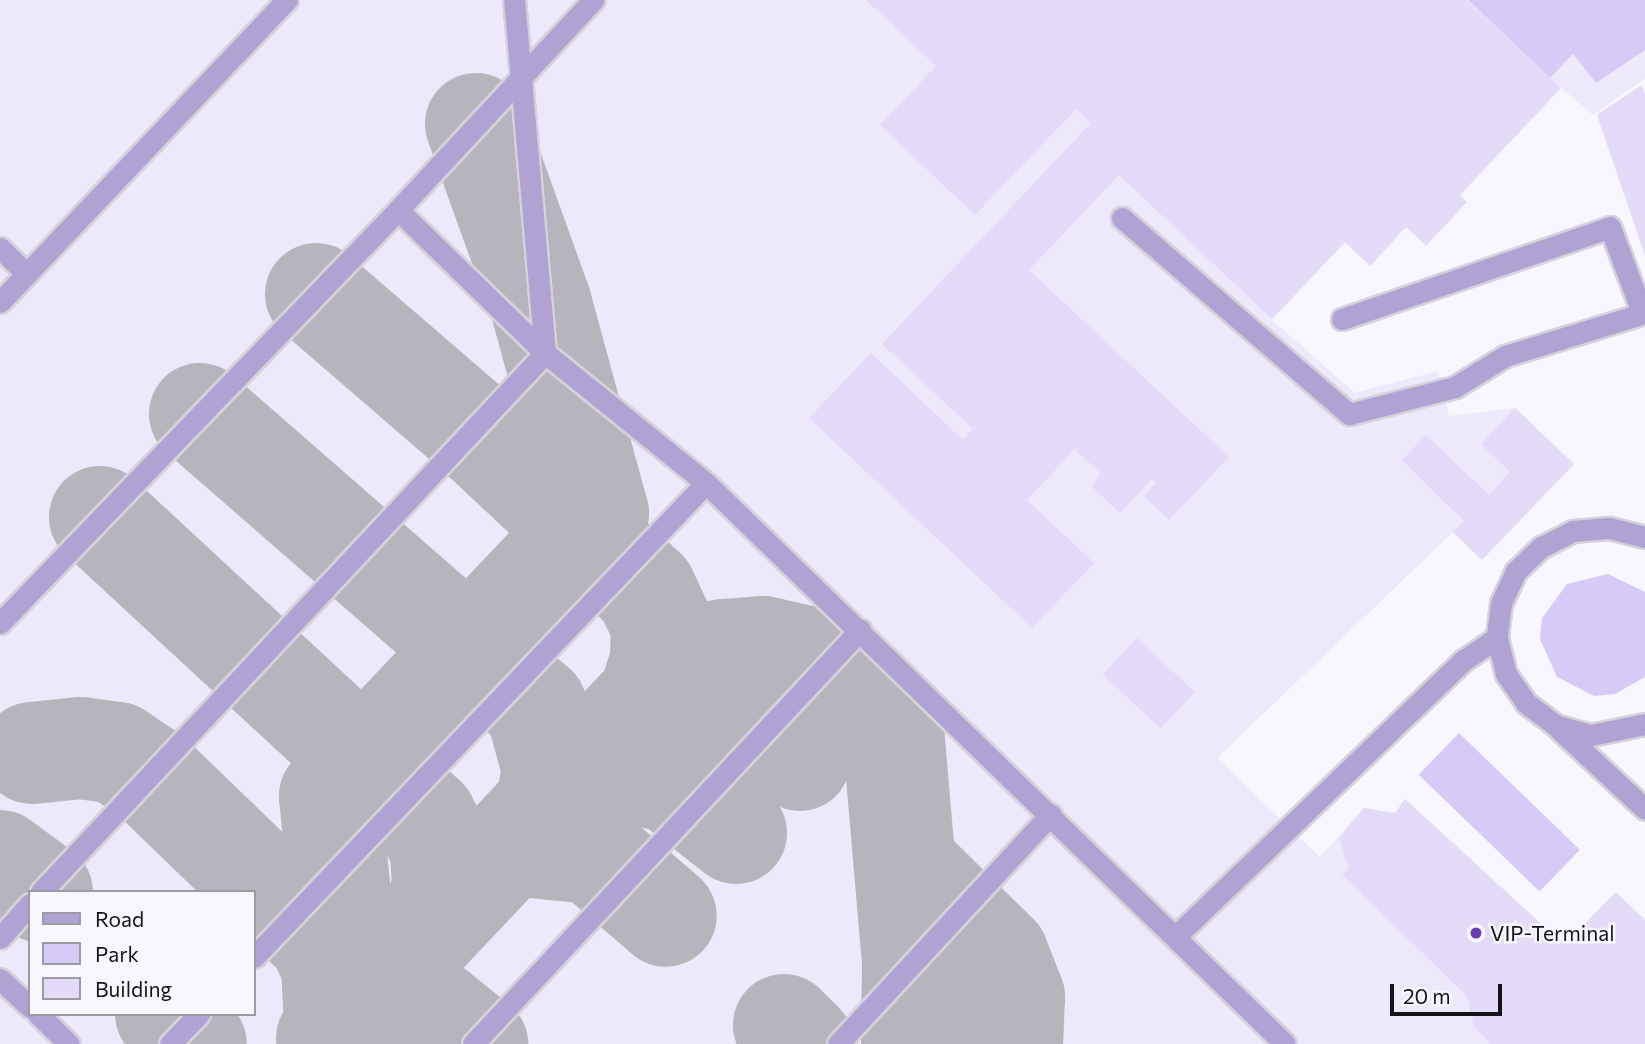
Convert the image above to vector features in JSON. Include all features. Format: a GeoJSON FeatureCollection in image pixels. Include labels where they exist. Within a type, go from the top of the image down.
{"type":"FeatureCollection","features":[{"type":"Feature","properties":{"kind":"lane"},"geometry":{"type":"LineString","coordinates":[[0,302],[288,0]]}},
{"type":"Feature","properties":{"kind":"lane"},"geometry":{"type":"LineString","coordinates":[[43,890],[545,353],[514,0]]}},
{"type":"Feature","properties":{"kind":"lane"},"geometry":{"type":"LineString","coordinates":[[0,623],[398,210],[593,0]]}},
{"type":"Feature","properties":{"kind":"lane"},"geometry":{"type":"LineString","coordinates":[[398,210],[545,353],[706,483],[1178,934],[1281,1043]]}},
{"type":"Feature","properties":{"kind":"lane"},"geometry":{"type":"LineString","coordinates":[[1122,218],[1349,414],[1455,387],[1505,356],[1644,312],[1610,227],[1342,319]]}},
{"type":"Feature","properties":{"kind":"lane"},"geometry":{"type":"LineString","coordinates":[[0,248],[27,274]]}},
{"type":"Feature","properties":{"kind":"lane"},"geometry":{"type":"LineString","coordinates":[[256,955],[706,483]]}},
{"type":"Feature","properties":{"kind":"lane"},"geometry":{"type":"LineString","coordinates":[[1644,535],[1608,528],[1573,531],[1541,547],[1516,571],[1501,603],[1497,639],[1506,674],[1526,703],[1555,725],[1645,809]]}},
{"type":"Feature","properties":{"kind":"lane"},"geometry":{"type":"LineString","coordinates":[[473,1044],[860,630]]}},
{"type":"Feature","properties":{"kind":"lane"},"geometry":{"type":"LineString","coordinates":[[1178,934],[1464,660],[1497,639]]}},
{"type":"Feature","properties":{"kind":"lane"},"geometry":{"type":"LineString","coordinates":[[1555,725],[1591,735],[1645,724]]}},
{"type":"Feature","properties":{"kind":"lane"},"geometry":{"type":"LineString","coordinates":[[838,1044],[1051,814]]}},
{"type":"Feature","properties":{"kind":"lane"},"geometry":{"type":"LineString","coordinates":[[0,938],[28,906]]}},
{"type":"Feature","properties":{"kind":"lane"},"geometry":{"type":"LineString","coordinates":[[0,979],[28,1005]]}},
{"type":"Feature","properties":{"kind":"lane"},"geometry":{"type":"LineString","coordinates":[[40,1016],[69,1044]]}},
{"type":"Feature","properties":{"kind":"lane"},"geometry":{"type":"LineString","coordinates":[[170,1044],[197,1016]]}},
{"type":"Feature","properties":{"kind":"shaded area"},"geometry":{"type":"Polygon","coordinates":[[[0,0],[1467,0],[1503,33],[1324,222],[1345,242],[1272,320],[1355,393],[1438,371],[1449,416],[1515,408],[1574,464],[1482,560],[1453,532],[1217,758],[1320,857],[1364,808],[1395,813],[1405,799],[1564,945],[1616,892],[1645,920],[1645,1044],[0,1044],[0,0]]]}},
{"type":"Feature","properties":{"kind":"shaded area"},"geometry":{"type":"Polygon","coordinates":[[[1645,50],[1645,78],[1593,115],[1550,78],[1573,54],[1596,83],[1645,50]]]}},
{"type":"Feature","properties":{"kind":"green space"},"geometry":{"type":"Polygon","coordinates":[[[1468,0],[1645,0],[1645,50],[1596,83],[1573,54],[1550,78],[1468,0]]]}},
{"type":"Feature","properties":{"kind":"green space"},"geometry":{"type":"Polygon","coordinates":[[[1608,574],[1645,592],[1645,677],[1615,694],[1594,696],[1557,677],[1540,639],[1542,618],[1567,584],[1608,574]]]}},
{"type":"Feature","properties":{"kind":"green space"},"geometry":{"type":"Polygon","coordinates":[[[1459,733],[1580,850],[1540,891],[1419,775],[1459,733]]]}},
{"type":"Feature","properties":{"kind":"building"},"geometry":{"type":"Polygon","coordinates":[[[866,0],[1467,0],[1561,88],[1460,195],[1467,202],[1426,246],[1406,227],[1370,266],[1345,242],[1272,319],[1119,175],[1029,270],[1229,457],[1169,520],[1144,496],[1156,483],[1152,479],[1120,513],[1091,486],[1101,474],[1075,449],[1027,500],[1094,563],[1032,628],[809,418],[871,353],[963,440],[973,429],[882,344],[1091,123],[1076,109],[975,215],[880,125],[936,66],[866,0]]]}},
{"type":"Feature","properties":{"kind":"building"},"geometry":{"type":"Polygon","coordinates":[[[1642,85],[1645,95],[1645,256],[1597,115],[1642,85]]]}},
{"type":"Feature","properties":{"kind":"building"},"geometry":{"type":"Polygon","coordinates":[[[1515,408],[1574,464],[1482,560],[1453,532],[1464,521],[1402,460],[1426,435],[1489,495],[1510,472],[1481,444],[1515,408]]]}},
{"type":"Feature","properties":{"kind":"building"},"geometry":{"type":"Polygon","coordinates":[[[1137,638],[1195,692],[1161,728],[1103,675],[1137,638]]]}},
{"type":"Feature","properties":{"kind":"building","name":"VIP-Terminal"},"geometry":{"type":"Polygon","coordinates":[[[1405,799],[1564,945],[1616,892],[1645,920],[1645,1044],[1491,1044],[1474,1027],[1467,996],[1342,875],[1349,868],[1339,838],[1364,808],[1395,813],[1405,799]]]}},
{"type":"Feature","properties":{"kind":"taxiway"},"geometry":{"type":"LineString","coordinates":[[476,124],[541,305],[598,513],[330,796],[352,1011],[396,1003],[436,1011],[477,1044]]}},
{"type":"Feature","properties":{"kind":"taxiway"},"geometry":{"type":"LineString","coordinates":[[316,294],[477,433],[646,591],[662,625],[661,661],[649,697]]}},
{"type":"Feature","properties":{"kind":"taxiway"},"geometry":{"type":"LineString","coordinates":[[200,414],[536,707],[553,769],[546,807]]}},
{"type":"Feature","properties":{"kind":"taxiway"},"geometry":{"type":"LineString","coordinates":[[100,517],[426,819],[441,848],[443,888],[428,929]]}},
{"type":"Feature","properties":{"kind":"taxiway"},"geometry":{"type":"LineString","coordinates":[[327,1038],[649,697],[682,667],[723,650],[763,647],[807,657],[893,729],[913,963],[912,1044]]}},
{"type":"Feature","properties":{"kind":"taxiway"},"geometry":{"type":"LineString","coordinates":[[649,697],[693,695],[727,702],[800,760]]}},
{"type":"Feature","properties":{"kind":"taxiway"},"geometry":{"type":"LineString","coordinates":[[32,753],[81,748],[117,753],[150,775],[318,937],[332,966],[334,1006]]}},
{"type":"Feature","properties":{"kind":"taxiway"},"geometry":{"type":"LineString","coordinates":[[566,786],[633,774],[670,781],[736,833]]}},
{"type":"Feature","properties":{"kind":"taxiway"},"geometry":{"type":"LineString","coordinates":[[510,845],[593,853],[666,916]]}},
{"type":"Feature","properties":{"kind":"taxiway"},"geometry":{"type":"LineString","coordinates":[[0,861],[39,890]]}},
{"type":"Feature","properties":{"kind":"taxiway"},"geometry":{"type":"LineString","coordinates":[[918,877],[998,956],[1014,997],[1012,1044]]}},
{"type":"Feature","properties":{"kind":"taxiway"},"geometry":{"type":"LineString","coordinates":[[168,1016],[196,1044]]}},
{"type":"Feature","properties":{"kind":"taxiway"},"geometry":{"type":"LineString","coordinates":[[784,1025],[803,1044]]}},
{"type":"Feature","properties":{"kind":"place","name":"VIP-Terminal"},"geometry":{"type":"Point","coordinates":[1476,933]}}]}
